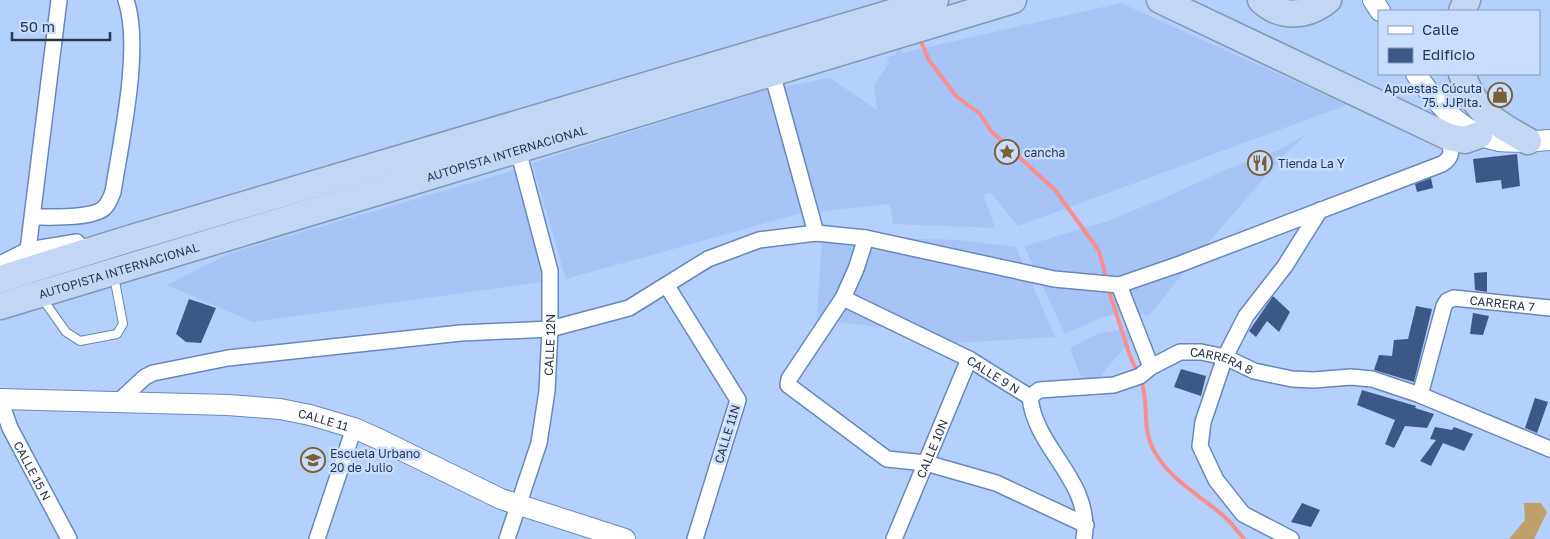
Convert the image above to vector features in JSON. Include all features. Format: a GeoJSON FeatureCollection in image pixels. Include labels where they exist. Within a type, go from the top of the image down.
{"type":"FeatureCollection","features":[{"type":"Feature","properties":{"kind":"highway","name":"AUTOPISTA INTERNACIONAL"},"geometry":{"type":"LineString","coordinates":[[0,279],[132,238],[935,0]]}},
{"type":"Feature","properties":{"kind":"highway","name":"AUTOPISTA INTERNACIONAL"},"geometry":{"type":"LineString","coordinates":[[0,306],[1013,0]]}},
{"type":"Feature","properties":{"kind":"highway"},"geometry":{"type":"LineString","coordinates":[[1160,0],[1449,137],[1465,140],[1479,135]]}},
{"type":"Feature","properties":{"kind":"highway"},"geometry":{"type":"LineString","coordinates":[[1261,0],[1275,10],[1296,14],[1313,10],[1328,0]]}},
{"type":"Feature","properties":{"kind":"highway"},"geometry":{"type":"LineString","coordinates":[[1462,75],[1468,92],[1479,109],[1500,126],[1539,140]]}},
{"type":"Feature","properties":{"kind":"street"},"geometry":{"type":"LineString","coordinates":[[28,250],[59,0]]}},
{"type":"Feature","properties":{"kind":"street"},"geometry":{"type":"LineString","coordinates":[[33,217],[85,214],[102,210],[109,203],[113,192],[128,81],[132,19],[126,0]]}},
{"type":"Feature","properties":{"kind":"street"},"geometry":{"type":"LineString","coordinates":[[772,73],[816,233]]}},
{"type":"Feature","properties":{"kind":"street"},"geometry":{"type":"LineString","coordinates":[[1417,75],[1445,109],[1479,135],[1501,141],[1539,140]]}},
{"type":"Feature","properties":{"kind":"street"},"geometry":{"type":"LineString","coordinates":[[1429,75],[1452,104],[1477,124],[1496,133],[1539,140]]}},
{"type":"Feature","properties":{"kind":"street"},"geometry":{"type":"LineString","coordinates":[[119,401],[145,377],[153,373],[228,358],[461,333],[550,329],[629,308],[708,259],[759,240],[816,233],[866,238],[1054,279],[1118,285],[1442,164],[1452,154],[1449,137]]}},
{"type":"Feature","properties":{"kind":"street","name":"CALLE 12N"},"geometry":{"type":"LineString","coordinates":[[507,539],[539,443],[547,391],[550,329],[550,271],[518,150]]}},
{"type":"Feature","properties":{"kind":"street"},"geometry":{"type":"LineString","coordinates":[[1291,539],[1243,514],[1216,480],[1200,446],[1203,422],[1225,358],[1246,316],[1285,266],[1320,210]]}},
{"type":"Feature","properties":{"kind":"street"},"geometry":{"type":"LineString","coordinates":[[0,264],[28,250],[59,247],[105,235],[132,238]]}},
{"type":"Feature","properties":{"kind":"street"},"geometry":{"type":"LineString","coordinates":[[866,238],[856,269],[843,298],[789,379],[788,385],[792,390],[887,459],[926,463],[996,483],[1085,532]]}},
{"type":"Feature","properties":{"kind":"street"},"geometry":{"type":"LineString","coordinates":[[1118,285],[1151,367]]}},
{"type":"Feature","properties":{"kind":"street","name":"CALLE 11N"},"geometry":{"type":"LineString","coordinates":[[667,286],[738,400],[695,539]]}},
{"type":"Feature","properties":{"kind":"street","name":"CALLE 9 N"},"geometry":{"type":"LineString","coordinates":[[843,298],[969,359],[1030,397],[1036,421],[1082,500],[1085,532]]}},
{"type":"Feature","properties":{"kind":"street","name":"CARRERA 7"},"geometry":{"type":"LineString","coordinates":[[1420,395],[1444,306],[1447,301],[1454,298],[1550,308]]}},
{"type":"Feature","properties":{"kind":"street","name":"CARRERA 8"},"geometry":{"type":"LineString","coordinates":[[1030,397],[1040,390],[1114,385],[1140,376],[1151,367],[1180,352],[1201,352],[1225,358],[1254,371],[1292,380],[1351,376],[1372,379],[1420,395],[1550,449]]}},
{"type":"Feature","properties":{"kind":"street","name":"CALLE 10N"},"geometry":{"type":"LineString","coordinates":[[894,539],[969,359]]}},
{"type":"Feature","properties":{"kind":"street","name":"CALLE 11"},"geometry":{"type":"LineString","coordinates":[[0,399],[119,401],[280,409],[310,415],[354,428],[414,455],[478,489],[519,506],[625,539]]}},
{"type":"Feature","properties":{"kind":"street","name":"CALLE 15 N"},"geometry":{"type":"LineString","coordinates":[[0,399],[10,428],[69,539]]}},
{"type":"Feature","properties":{"kind":"street"},"geometry":{"type":"LineString","coordinates":[[317,539],[354,428]]}},
{"type":"Feature","properties":{"kind":"lane"},"geometry":{"type":"LineString","coordinates":[[40,294],[66,332],[80,341],[117,334],[123,324],[114,272]]}},
{"type":"Feature","properties":{"kind":"shaded area"},"geometry":{"type":"Polygon","coordinates":[[[1121,3],[1347,105],[1018,226],[991,193],[983,194],[995,228],[893,224],[890,204],[798,214],[566,279],[532,163],[762,91],[830,78],[877,110],[874,85],[889,63],[886,58],[895,55],[899,48],[903,53],[1121,3]]]}},
{"type":"Feature","properties":{"kind":"shaded area"},"geometry":{"type":"Polygon","coordinates":[[[1307,134],[1285,154],[1201,251],[1149,316],[1122,313],[1100,318],[1065,334],[1024,246],[1105,222],[1169,196],[1225,170],[1279,150],[1307,134]]]}},
{"type":"Feature","properties":{"kind":"shaded area"},"geometry":{"type":"Polygon","coordinates":[[[519,169],[550,281],[253,322],[167,285],[230,253],[519,169]]]}},
{"type":"Feature","properties":{"kind":"shaded area"},"geometry":{"type":"Polygon","coordinates":[[[822,236],[958,240],[1016,247],[1055,337],[954,343],[908,331],[817,319],[822,236]]]}},
{"type":"Feature","properties":{"kind":"shaded area"},"geometry":{"type":"Polygon","coordinates":[[[1140,328],[1087,393],[1070,348],[1099,333],[1140,328]]]}},
{"type":"Feature","properties":{"kind":"shaded area"},"geometry":{"type":"Polygon","coordinates":[[[1524,503],[1541,503],[1547,512],[1534,539],[1509,539],[1525,520],[1524,503]]]}},
{"type":"Feature","properties":{"kind":"building"},"geometry":{"type":"Polygon","coordinates":[[[1517,154],[1520,186],[1502,189],[1501,180],[1476,183],[1473,159],[1517,154]]]}},
{"type":"Feature","properties":{"kind":"building"},"geometry":{"type":"Polygon","coordinates":[[[1431,178],[1433,188],[1417,192],[1415,184],[1431,178]]]}},
{"type":"Feature","properties":{"kind":"building"},"geometry":{"type":"Polygon","coordinates":[[[1487,272],[1487,292],[1475,290],[1474,273],[1487,272]]]}},
{"type":"Feature","properties":{"kind":"building"},"geometry":{"type":"Polygon","coordinates":[[[1273,296],[1290,312],[1279,332],[1267,321],[1256,337],[1249,331],[1273,296]]]}},
{"type":"Feature","properties":{"kind":"building"},"geometry":{"type":"Polygon","coordinates":[[[189,299],[216,308],[201,343],[186,342],[176,334],[189,299]]]}},
{"type":"Feature","properties":{"kind":"building"},"geometry":{"type":"Polygon","coordinates":[[[1416,306],[1432,309],[1414,382],[1374,370],[1379,355],[1392,356],[1394,340],[1408,339],[1416,306]]]}},
{"type":"Feature","properties":{"kind":"building"},"geometry":{"type":"Polygon","coordinates":[[[1473,313],[1489,316],[1483,335],[1470,334],[1473,313]]]}},
{"type":"Feature","properties":{"kind":"building"},"geometry":{"type":"Polygon","coordinates":[[[1181,369],[1206,376],[1201,396],[1174,387],[1181,369]]]}},
{"type":"Feature","properties":{"kind":"building"},"geometry":{"type":"Polygon","coordinates":[[[1362,390],[1416,406],[1415,408],[1434,414],[1427,428],[1405,426],[1394,448],[1385,444],[1395,420],[1357,405],[1362,390]]]}},
{"type":"Feature","properties":{"kind":"building"},"geometry":{"type":"Polygon","coordinates":[[[1535,398],[1548,402],[1537,433],[1525,428],[1535,398]]]}},
{"type":"Feature","properties":{"kind":"building"},"geometry":{"type":"Polygon","coordinates":[[[1435,427],[1452,430],[1454,427],[1473,434],[1464,451],[1443,443],[1431,466],[1420,461],[1436,440],[1430,439],[1435,427]]]}},
{"type":"Feature","properties":{"kind":"building"},"geometry":{"type":"Polygon","coordinates":[[[1302,503],[1320,510],[1311,527],[1291,522],[1302,503]]]}},
{"type":"Feature","properties":{"kind":"waterway"},"geometry":{"type":"LineString","coordinates":[[919,37],[929,60],[956,96],[980,114],[991,131],[1055,190],[1099,251],[1107,281]]}},
{"type":"Feature","properties":{"kind":"waterway"},"geometry":{"type":"LineString","coordinates":[[1108,288],[1130,356],[1138,373]]}},
{"type":"Feature","properties":{"kind":"waterway"},"geometry":{"type":"LineString","coordinates":[[1141,380],[1145,396],[1147,431],[1152,447],[1159,459],[1176,478],[1227,519],[1244,539]]}},
{"type":"Feature","properties":{"kind":"place","name":"Apuestas Cúcuta 75. JJPita."},"geometry":{"type":"Point","coordinates":[1500,95]}},
{"type":"Feature","properties":{"kind":"place","name":"cancha"},"geometry":{"type":"Point","coordinates":[1007,152]}},
{"type":"Feature","properties":{"kind":"place","name":"Tienda La Y"},"geometry":{"type":"Point","coordinates":[1260,163]}},
{"type":"Feature","properties":{"kind":"place","name":"Escuela Urbano 20 de Julio"},"geometry":{"type":"Point","coordinates":[313,460]}}]}
